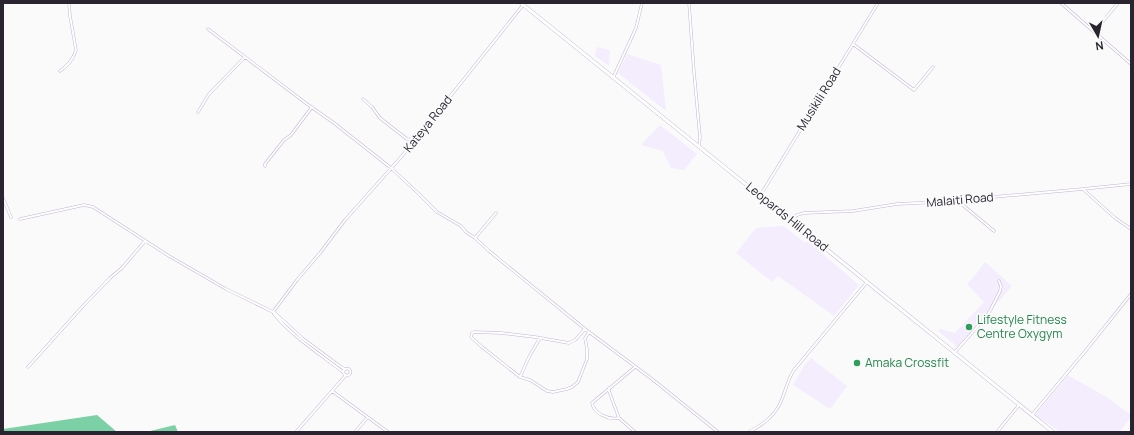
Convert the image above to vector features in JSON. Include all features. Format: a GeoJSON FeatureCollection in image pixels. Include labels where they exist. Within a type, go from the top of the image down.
{"type":"FeatureCollection","features":[{"type":"Feature","properties":{"kind":"main road","name":"Leopards Hill Road"},"geometry":{"type":"LineString","coordinates":[[522,4],[1053,432]]}},
{"type":"Feature","properties":{"kind":"street"},"geometry":{"type":"LineString","coordinates":[[60,71],[69,64],[75,55],[76,50],[69,3]]}},
{"type":"Feature","properties":{"kind":"street"},"geometry":{"type":"LineString","coordinates":[[614,78],[636,28],[642,3]]}},
{"type":"Feature","properties":{"kind":"street"},"geometry":{"type":"LineString","coordinates":[[689,3],[700,137],[699,147]]}},
{"type":"Feature","properties":{"kind":"street","name":"Musikili Road"},"geometry":{"type":"LineString","coordinates":[[760,196],[878,3]]}},
{"type":"Feature","properties":{"kind":"street"},"geometry":{"type":"LineString","coordinates":[[1061,3],[1131,64]]}},
{"type":"Feature","properties":{"kind":"street"},"geometry":{"type":"LineString","coordinates":[[1094,32],[1118,3]]}},
{"type":"Feature","properties":{"kind":"street","name":"Kateya Road"},"geometry":{"type":"LineString","coordinates":[[272,312],[345,220],[415,140],[522,4]]}},
{"type":"Feature","properties":{"kind":"street"},"geometry":{"type":"LineString","coordinates":[[208,29],[334,123],[391,168],[437,212],[457,223],[585,329],[652,379],[718,432]]}},
{"type":"Feature","properties":{"kind":"street"},"geometry":{"type":"LineString","coordinates":[[853,44],[914,90],[933,67]]}},
{"type":"Feature","properties":{"kind":"street"},"geometry":{"type":"LineString","coordinates":[[198,112],[214,88],[245,57]]}},
{"type":"Feature","properties":{"kind":"street"},"geometry":{"type":"LineString","coordinates":[[363,99],[372,107],[380,118],[407,139],[415,140]]}},
{"type":"Feature","properties":{"kind":"street"},"geometry":{"type":"LineString","coordinates":[[265,166],[282,141],[291,135],[312,107]]}},
{"type":"Feature","properties":{"kind":"street","name":"Malaiti Road"},"geometry":{"type":"LineString","coordinates":[[791,220],[797,215],[804,213],[858,210],[897,204],[958,201],[1131,184]]}},
{"type":"Feature","properties":{"kind":"street"},"geometry":{"type":"LineString","coordinates":[[1083,189],[1115,218],[1131,229]]}},
{"type":"Feature","properties":{"kind":"street"},"geometry":{"type":"LineString","coordinates":[[3,198],[11,217]]}},
{"type":"Feature","properties":{"kind":"street"},"geometry":{"type":"LineString","coordinates":[[958,201],[994,231]]}},
{"type":"Feature","properties":{"kind":"street"},"geometry":{"type":"LineString","coordinates":[[20,219],[89,205],[169,256],[275,313],[302,338],[341,367],[349,369],[349,375],[346,375],[296,432]]}},
{"type":"Feature","properties":{"kind":"street"},"geometry":{"type":"LineString","coordinates":[[475,238],[496,213]]}},
{"type":"Feature","properties":{"kind":"street"},"geometry":{"type":"LineString","coordinates":[[28,367],[83,306],[110,278],[122,268],[145,241]]}},
{"type":"Feature","properties":{"kind":"street"},"geometry":{"type":"LineString","coordinates":[[954,353],[982,322],[991,308],[1000,291],[1001,286],[999,281]]}},
{"type":"Feature","properties":{"kind":"street"},"geometry":{"type":"LineString","coordinates":[[750,432],[764,423],[775,412],[782,398],[788,379],[794,370],[867,282]]}},
{"type":"Feature","properties":{"kind":"street"},"geometry":{"type":"LineString","coordinates":[[1032,415],[1131,294]]}},
{"type":"Feature","properties":{"kind":"street"},"geometry":{"type":"LineString","coordinates":[[272,312],[301,340],[346,375]]}},
{"type":"Feature","properties":{"kind":"street"},"geometry":{"type":"LineString","coordinates":[[585,329],[575,340],[570,343],[501,333],[474,332],[472,337],[520,377],[530,380],[550,392],[572,388],[578,382],[586,362],[587,349],[585,338],[589,332]]}},
{"type":"Feature","properties":{"kind":"street"},"geometry":{"type":"LineString","coordinates":[[520,377],[540,338]]}},
{"type":"Feature","properties":{"kind":"street"},"geometry":{"type":"LineString","coordinates":[[619,418],[611,419],[603,415],[595,410],[592,402],[635,367]]}},
{"type":"Feature","properties":{"kind":"street"},"geometry":{"type":"LineString","coordinates":[[343,372],[345,368]]}},
{"type":"Feature","properties":{"kind":"street"},"geometry":{"type":"LineString","coordinates":[[609,388],[619,418],[635,432]]}},
{"type":"Feature","properties":{"kind":"street"},"geometry":{"type":"LineString","coordinates":[[332,391],[388,432]]}},
{"type":"Feature","properties":{"kind":"street"},"geometry":{"type":"LineString","coordinates":[[997,432],[1019,405]]}},
{"type":"Feature","properties":{"kind":"street"},"geometry":{"type":"LineString","coordinates":[[355,432],[367,417]]}},
{"type":"Feature","properties":{"kind":"shaded area"},"geometry":{"type":"Polygon","coordinates":[[[597,47],[610,50],[609,66],[595,56],[597,47]]]}},
{"type":"Feature","properties":{"kind":"shaded area"},"geometry":{"type":"Polygon","coordinates":[[[627,54],[661,65],[666,111],[618,73],[627,54]]]}},
{"type":"Feature","properties":{"kind":"shaded area"},"geometry":{"type":"Polygon","coordinates":[[[660,125],[697,154],[684,170],[671,168],[663,151],[641,145],[660,125]]]}},
{"type":"Feature","properties":{"kind":"shaded area"},"geometry":{"type":"Polygon","coordinates":[[[784,226],[805,243],[808,241],[859,285],[834,316],[778,276],[772,282],[736,253],[756,228],[784,226]]]}},
{"type":"Feature","properties":{"kind":"shaded area"},"geometry":{"type":"Polygon","coordinates":[[[985,262],[1012,286],[959,348],[938,331],[940,329],[955,333],[984,302],[967,284],[985,262]]]}},
{"type":"Feature","properties":{"kind":"shaded area"},"geometry":{"type":"Polygon","coordinates":[[[811,358],[847,386],[830,409],[793,385],[804,366],[811,358]]]}},
{"type":"Feature","properties":{"kind":"shaded area"},"geometry":{"type":"Polygon","coordinates":[[[1068,375],[1108,398],[1131,415],[1119,432],[1060,432],[1035,415],[1068,375]]]}},
{"type":"Feature","properties":{"kind":"green space"},"geometry":{"type":"Polygon","coordinates":[[[97,415],[117,432],[3,432],[3,429],[97,415]]]}},
{"type":"Feature","properties":{"kind":"green space"},"geometry":{"type":"Polygon","coordinates":[[[175,425],[178,432],[146,432],[175,425]]]}},
{"type":"Feature","properties":{"kind":"place","name":"Lifestyle Fitness Centre Oxygym"},"geometry":{"type":"Point","coordinates":[969,327]}},
{"type":"Feature","properties":{"kind":"place","name":"Amaka Crossfit"},"geometry":{"type":"Point","coordinates":[857,363]}}]}
